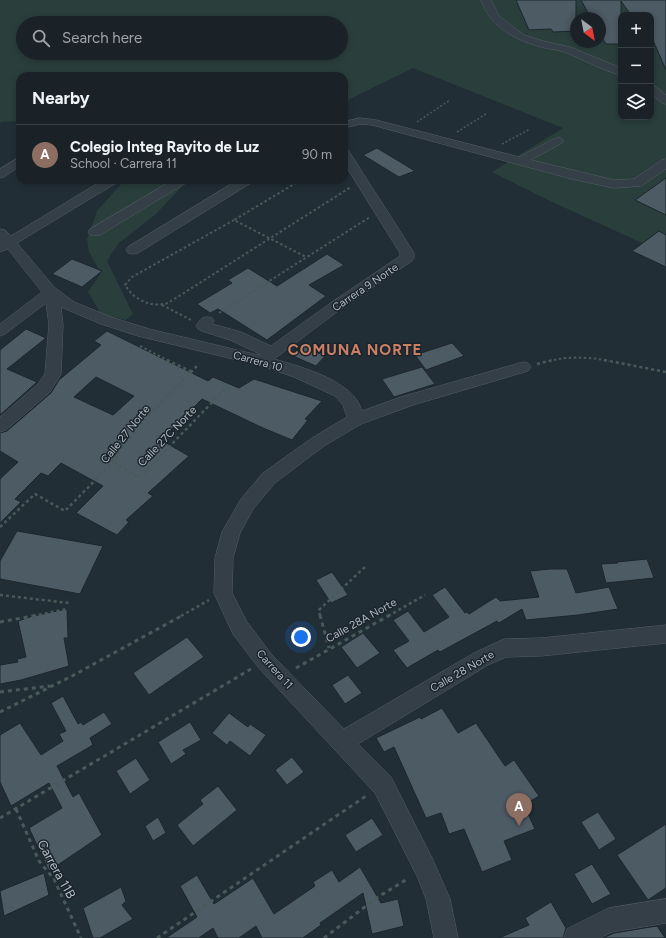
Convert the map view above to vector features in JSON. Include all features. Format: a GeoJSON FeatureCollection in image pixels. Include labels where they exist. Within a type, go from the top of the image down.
{"type":"FeatureCollection","features":[{"type":"Feature","properties":{"kind":"street"},"geometry":{"type":"LineString","coordinates":[[489,0],[489,9],[495,18],[520,37],[540,44],[566,49],[618,71]]}},
{"type":"Feature","properties":{"kind":"street"},"geometry":{"type":"LineString","coordinates":[[654,91],[666,101]]}},
{"type":"Feature","properties":{"kind":"street"},"geometry":{"type":"LineString","coordinates":[[348,123],[372,122],[576,176],[622,184],[630,184],[640,181],[666,163]]}},
{"type":"Feature","properties":{"kind":"street"},"geometry":{"type":"LineString","coordinates":[[521,161],[558,141]]}},
{"type":"Feature","properties":{"kind":"street","name":"Carrera 9 Norte"},"geometry":{"type":"LineString","coordinates":[[267,356],[337,305],[408,258],[407,253],[348,159]]}},
{"type":"Feature","properties":{"kind":"street"},"geometry":{"type":"LineString","coordinates":[[0,174],[16,164]]}},
{"type":"Feature","properties":{"kind":"street"},"geometry":{"type":"LineString","coordinates":[[3,241],[105,184]]}},
{"type":"Feature","properties":{"kind":"street"},"geometry":{"type":"LineString","coordinates":[[95,232],[175,184]]}},
{"type":"Feature","properties":{"kind":"street"},"geometry":{"type":"LineString","coordinates":[[133,250],[240,184]]}},
{"type":"Feature","properties":{"kind":"street","name":"Carrera 10"},"geometry":{"type":"LineString","coordinates":[[3,241],[50,293],[68,304],[126,328],[170,340],[267,356],[330,386],[350,402],[353,407],[355,420]]}},
{"type":"Feature","properties":{"kind":"street"},"geometry":{"type":"LineString","coordinates":[[0,331],[50,293],[54,306],[56,325],[53,374],[44,388],[0,426]]}},
{"type":"Feature","properties":{"kind":"street"},"geometry":{"type":"LineString","coordinates":[[205,324],[240,338],[267,356]]}},
{"type":"Feature","properties":{"kind":"street"},"geometry":{"type":"LineString","coordinates":[[355,420],[407,401],[523,368]]}},
{"type":"Feature","properties":{"kind":"street","name":"Carrera 11"},"geometry":{"type":"LineString","coordinates":[[355,420],[318,442],[269,478],[247,504],[231,532],[229,539],[224,558],[223,593],[240,628],[265,661],[383,785],[425,868],[438,900],[446,938]]}},
{"type":"Feature","properties":{"kind":"street","name":"Calle 28 Norte"},"geometry":{"type":"LineString","coordinates":[[342,742],[504,648],[541,647],[666,634]]}},
{"type":"Feature","properties":{"kind":"street"},"geometry":{"type":"LineString","coordinates":[[576,938],[609,920],[666,911]]}},
{"type":"Feature","properties":{"kind":"path"},"geometry":{"type":"LineString","coordinates":[[403,131],[450,100]]}},
{"type":"Feature","properties":{"kind":"path"},"geometry":{"type":"LineString","coordinates":[[444,141],[486,114]]}},
{"type":"Feature","properties":{"kind":"path"},"geometry":{"type":"LineString","coordinates":[[488,152],[530,129]]}},
{"type":"Feature","properties":{"kind":"path"},"geometry":{"type":"LineString","coordinates":[[161,305],[168,303],[362,181]]}},
{"type":"Feature","properties":{"kind":"path"},"geometry":{"type":"LineString","coordinates":[[294,184],[234,220],[132,277],[125,285],[128,291],[149,304],[161,305],[205,324],[380,210]]}},
{"type":"Feature","properties":{"kind":"path"},"geometry":{"type":"LineString","coordinates":[[234,220],[306,257]]}},
{"type":"Feature","properties":{"kind":"path"},"geometry":{"type":"LineString","coordinates":[[523,368],[559,358],[595,358],[666,372]]}},
{"type":"Feature","properties":{"kind":"path","name":"Calle 27 Norte"},"geometry":{"type":"LineString","coordinates":[[0,527],[35,494],[65,511],[113,462],[120,450],[149,415],[197,366]]}},
{"type":"Feature","properties":{"kind":"path","name":"Calle 27C Norte"},"geometry":{"type":"LineString","coordinates":[[113,462],[139,478],[229,385]]}},
{"type":"Feature","properties":{"kind":"path"},"geometry":{"type":"LineString","coordinates":[[329,648],[319,610],[366,566]]}},
{"type":"Feature","properties":{"kind":"path"},"geometry":{"type":"LineString","coordinates":[[0,712],[53,686],[223,593]]}},
{"type":"Feature","properties":{"kind":"path"},"geometry":{"type":"LineString","coordinates":[[0,595],[69,602]]}},
{"type":"Feature","properties":{"kind":"path","name":"Calle 28A Norte"},"geometry":{"type":"LineString","coordinates":[[307,661],[425,595]]}},
{"type":"Feature","properties":{"kind":"path"},"geometry":{"type":"LineString","coordinates":[[0,622],[67,609]]}},
{"type":"Feature","properties":{"kind":"path"},"geometry":{"type":"LineString","coordinates":[[0,818],[265,661]]}},
{"type":"Feature","properties":{"kind":"path"},"geometry":{"type":"LineString","coordinates":[[0,692],[53,686]]}},
{"type":"Feature","properties":{"kind":"path"},"geometry":{"type":"LineString","coordinates":[[156,938],[383,785]]}},
{"type":"Feature","properties":{"kind":"path","name":"Carrera 11B"},"geometry":{"type":"LineString","coordinates":[[16,809],[39,861],[54,879],[81,938]]}},
{"type":"Feature","properties":{"kind":"path"},"geometry":{"type":"LineString","coordinates":[[324,938],[378,897],[425,868]]}},
{"type":"Feature","properties":{"kind":"green space"},"geometry":{"type":"Polygon","coordinates":[[[0,0],[666,0],[666,254],[548,200],[492,172],[563,128],[413,68],[348,100],[348,72],[16,72],[16,121],[0,123],[0,0]]]}},
{"type":"Feature","properties":{"kind":"green space"},"geometry":{"type":"Polygon","coordinates":[[[121,184],[184,184],[156,214],[118,244],[107,261],[133,314],[126,320],[101,314],[88,292],[101,273],[89,252],[87,239],[97,211],[121,184]]]}},
{"type":"Feature","properties":{"kind":"building"},"geometry":{"type":"Polygon","coordinates":[[[516,0],[576,0],[576,12],[570,12],[570,31],[553,32],[551,29],[529,30],[516,0]]]}},
{"type":"Feature","properties":{"kind":"building"},"geometry":{"type":"Polygon","coordinates":[[[581,0],[666,0],[666,70],[654,43],[654,12],[629,12],[621,1],[621,12],[618,12],[618,44],[606,44],[606,12],[588,12],[581,0]]]}},
{"type":"Feature","properties":{"kind":"building"},"geometry":{"type":"Polygon","coordinates":[[[377,148],[415,171],[399,177],[363,155],[377,148]]]}},
{"type":"Feature","properties":{"kind":"building"},"geometry":{"type":"Polygon","coordinates":[[[666,178],[666,215],[635,200],[666,178]]]}},
{"type":"Feature","properties":{"kind":"building"},"geometry":{"type":"Polygon","coordinates":[[[659,231],[666,235],[666,267],[632,251],[659,231]]]}},
{"type":"Feature","properties":{"kind":"building"},"geometry":{"type":"Polygon","coordinates":[[[327,254],[344,265],[309,285],[326,296],[267,340],[218,309],[210,313],[197,304],[232,283],[228,280],[248,268],[277,286],[327,254]]]}},
{"type":"Feature","properties":{"kind":"building"},"geometry":{"type":"Polygon","coordinates":[[[72,259],[102,271],[82,287],[52,274],[72,259]]]}},
{"type":"Feature","properties":{"kind":"building"},"geometry":{"type":"Polygon","coordinates":[[[26,329],[46,338],[7,369],[37,382],[0,415],[0,350],[26,329]]]}},
{"type":"Feature","properties":{"kind":"building"},"geometry":{"type":"Polygon","coordinates":[[[107,331],[208,381],[213,377],[239,388],[254,379],[322,401],[305,419],[308,420],[292,440],[202,399],[161,440],[189,456],[148,493],[153,496],[126,520],[129,522],[117,535],[76,513],[103,486],[61,463],[48,476],[41,473],[15,499],[21,502],[0,523],[0,479],[18,462],[0,451],[0,433],[7,431],[51,393],[59,380],[101,345],[94,341],[107,331]],[[96,377],[74,397],[113,415],[134,396],[96,377]]]}},
{"type":"Feature","properties":{"kind":"building"},"geometry":{"type":"Polygon","coordinates":[[[452,343],[464,356],[426,370],[415,355],[452,343]]]}},
{"type":"Feature","properties":{"kind":"building"},"geometry":{"type":"Polygon","coordinates":[[[303,345],[326,355],[316,366],[293,356],[303,345]]]}},
{"type":"Feature","properties":{"kind":"building"},"geometry":{"type":"Polygon","coordinates":[[[422,367],[435,384],[394,397],[382,379],[422,367]]]}},
{"type":"Feature","properties":{"kind":"building"},"geometry":{"type":"Polygon","coordinates":[[[17,531],[103,546],[80,594],[0,579],[0,561],[17,531]]]}},
{"type":"Feature","properties":{"kind":"building"},"geometry":{"type":"Polygon","coordinates":[[[647,559],[654,578],[606,583],[601,564],[647,559]]]}},
{"type":"Feature","properties":{"kind":"building"},"geometry":{"type":"Polygon","coordinates":[[[567,569],[576,593],[609,587],[618,609],[578,615],[526,620],[522,609],[499,623],[497,621],[440,652],[438,650],[407,668],[393,650],[409,641],[393,620],[408,611],[424,632],[449,617],[432,595],[445,587],[465,613],[467,612],[469,614],[496,597],[500,601],[539,597],[530,571],[567,569]]]}},
{"type":"Feature","properties":{"kind":"building"},"geometry":{"type":"Polygon","coordinates":[[[332,572],[348,595],[331,603],[316,580],[332,572]]]}},
{"type":"Feature","properties":{"kind":"building"},"geometry":{"type":"Polygon","coordinates":[[[67,609],[68,638],[64,638],[69,666],[21,680],[0,684],[0,665],[18,662],[17,659],[26,657],[18,621],[33,616],[67,609]]]}},
{"type":"Feature","properties":{"kind":"building"},"geometry":{"type":"Polygon","coordinates":[[[363,633],[380,653],[357,668],[341,647],[363,633]]]}},
{"type":"Feature","properties":{"kind":"building"},"geometry":{"type":"Polygon","coordinates":[[[187,637],[204,657],[149,695],[133,673],[187,637]]]}},
{"type":"Feature","properties":{"kind":"building"},"geometry":{"type":"Polygon","coordinates":[[[348,675],[362,693],[345,704],[332,685],[348,675]]]}},
{"type":"Feature","properties":{"kind":"building"},"geometry":{"type":"Polygon","coordinates":[[[63,696],[78,724],[81,722],[83,725],[104,712],[112,724],[90,738],[93,745],[57,766],[73,797],[79,793],[102,835],[49,871],[29,828],[62,808],[49,783],[11,806],[0,782],[0,735],[20,723],[41,755],[63,741],[59,734],[66,731],[51,703],[63,696]]]}},
{"type":"Feature","properties":{"kind":"building"},"geometry":{"type":"Polygon","coordinates":[[[442,708],[458,733],[476,723],[505,766],[514,760],[539,796],[524,805],[535,829],[504,841],[512,860],[482,872],[464,829],[449,834],[441,813],[426,818],[394,747],[384,752],[376,738],[420,717],[421,719],[442,708]]]}},
{"type":"Feature","properties":{"kind":"building"},"geometry":{"type":"Polygon","coordinates":[[[229,713],[248,727],[250,724],[266,735],[250,756],[230,741],[227,745],[212,733],[229,713]]]}},
{"type":"Feature","properties":{"kind":"building"},"geometry":{"type":"Polygon","coordinates":[[[190,722],[201,740],[183,750],[186,754],[171,764],[158,742],[190,722]]]}},
{"type":"Feature","properties":{"kind":"building"},"geometry":{"type":"Polygon","coordinates":[[[292,757],[304,772],[287,785],[275,770],[292,757]]]}},
{"type":"Feature","properties":{"kind":"building"},"geometry":{"type":"Polygon","coordinates":[[[136,758],[150,780],[130,794],[116,771],[136,758]]]}},
{"type":"Feature","properties":{"kind":"building"},"geometry":{"type":"Polygon","coordinates":[[[218,786],[237,810],[193,846],[177,825],[203,804],[200,800],[218,786]]]}},
{"type":"Feature","properties":{"kind":"building"},"geometry":{"type":"Polygon","coordinates":[[[598,812],[616,839],[599,850],[581,822],[598,812]]]}},
{"type":"Feature","properties":{"kind":"building"},"geometry":{"type":"Polygon","coordinates":[[[158,817],[166,833],[153,841],[145,826],[158,817]]]}},
{"type":"Feature","properties":{"kind":"building"},"geometry":{"type":"Polygon","coordinates":[[[372,818],[383,835],[356,852],[345,835],[372,818]]]}},
{"type":"Feature","properties":{"kind":"building"},"geometry":{"type":"Polygon","coordinates":[[[666,824],[666,888],[648,900],[617,855],[666,824]]]}},
{"type":"Feature","properties":{"kind":"building"},"geometry":{"type":"Polygon","coordinates":[[[592,864],[611,894],[592,904],[574,874],[592,864]]]}},
{"type":"Feature","properties":{"kind":"building"},"geometry":{"type":"Polygon","coordinates":[[[360,867],[381,903],[398,899],[404,926],[372,934],[363,893],[320,923],[321,925],[303,938],[262,938],[256,926],[239,938],[218,938],[213,928],[199,938],[166,938],[197,917],[180,886],[197,875],[214,904],[253,878],[274,914],[315,886],[313,882],[332,870],[339,882],[360,867]]]}},
{"type":"Feature","properties":{"kind":"building"},"geometry":{"type":"Polygon","coordinates":[[[44,873],[49,895],[4,916],[0,891],[44,873]]]}},
{"type":"Feature","properties":{"kind":"building"},"geometry":{"type":"Polygon","coordinates":[[[121,887],[126,901],[122,905],[133,919],[100,938],[93,938],[83,908],[121,887]]]}},
{"type":"Feature","properties":{"kind":"building"},"geometry":{"type":"Polygon","coordinates":[[[551,902],[566,928],[563,938],[499,938],[529,925],[525,918],[551,902]]]}},
{"type":"Feature","properties":{"kind":"building"},"geometry":{"type":"Polygon","coordinates":[[[657,926],[665,938],[603,938],[614,933],[657,926]]]}},
{"type":"Feature","properties":{"kind":"place","name":"Colegio Integ Rayito de Luz"},"geometry":{"type":"Point","coordinates":[519,826]}},
{"type":"Feature","properties":{"kind":"district","name":"COMUNA NORTE"},"geometry":{"type":"Point","coordinates":[355,350]}}]}
